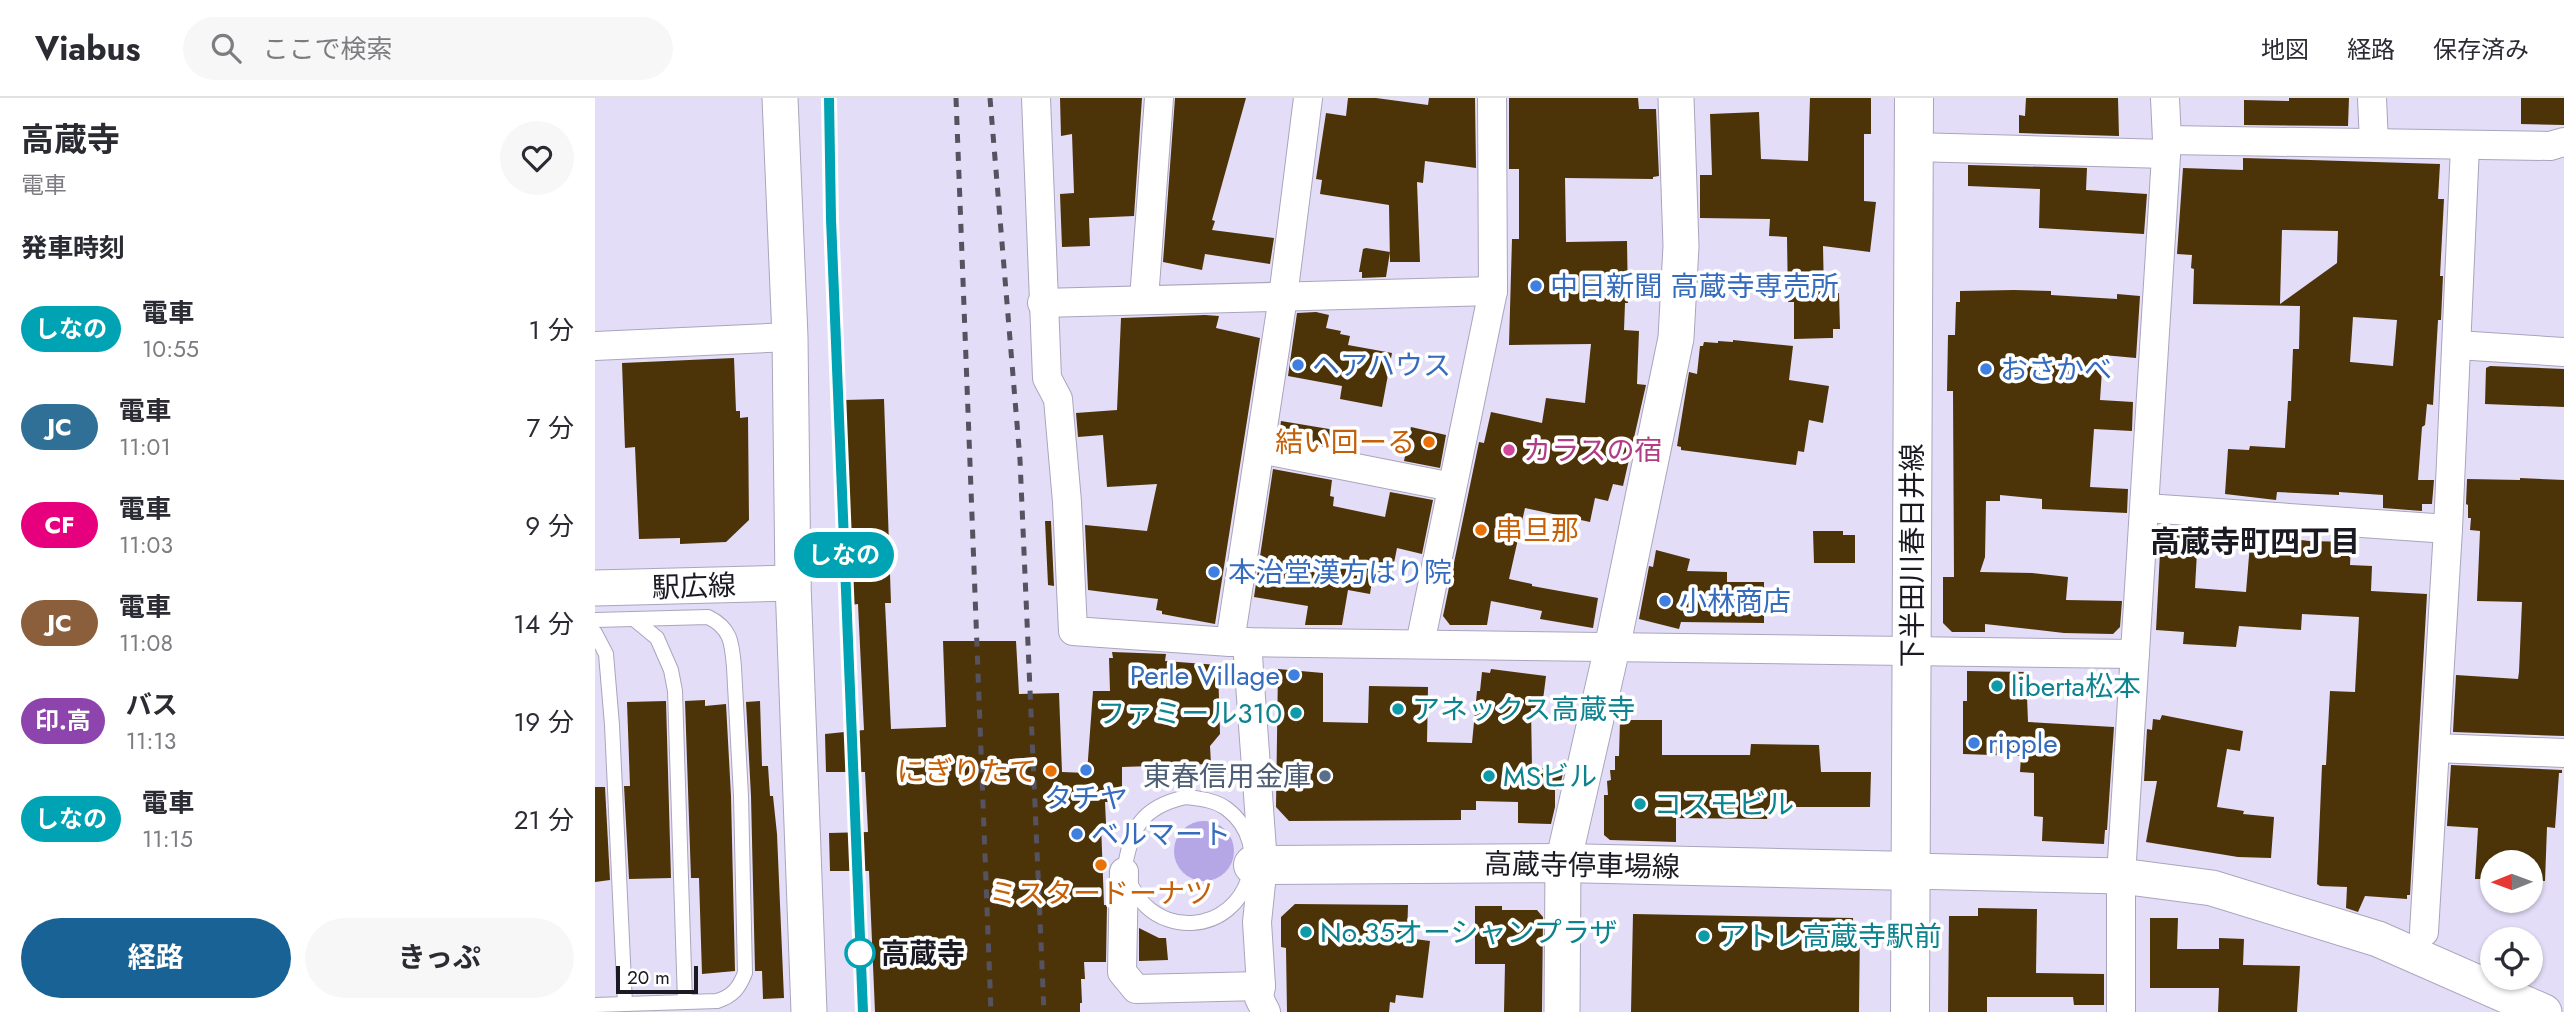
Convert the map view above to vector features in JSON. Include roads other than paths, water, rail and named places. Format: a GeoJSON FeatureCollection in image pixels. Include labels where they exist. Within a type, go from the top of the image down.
{"type":"FeatureCollection","features":[{"type":"Feature","properties":{"kind":"main road","name":"下半田川春日井線"},"geometry":{"type":"LineString","coordinates":[[1910,1012],[1914,98]]}},
{"type":"Feature","properties":{"kind":"main road","name":"高蔵寺停車場線"},"geometry":{"type":"LineString","coordinates":[[1258,864],[1563,863],[1911,871]]}},
{"type":"Feature","properties":{"kind":"street"},"geometry":{"type":"LineString","coordinates":[[780,98],[790,337],[793,583],[809,1012]]}},
{"type":"Feature","properties":{"kind":"street"},"geometry":{"type":"LineString","coordinates":[[1036,98],[1047,378],[1058,399],[1062,437],[1073,631],[1239,642],[2135,654]]}},
{"type":"Feature","properties":{"kind":"street"},"geometry":{"type":"LineString","coordinates":[[1144,299],[1159,98]]}},
{"type":"Feature","properties":{"kind":"street"},"geometry":{"type":"LineString","coordinates":[[1124,872],[1122,972],[1136,989],[1264,999],[1257,922],[1258,864],[1239,642],[1260,449],[1283,297],[1308,98]]}},
{"type":"Feature","properties":{"kind":"street"},"geometry":{"type":"LineString","coordinates":[[1420,643],[1493,291],[1492,98]]}},
{"type":"Feature","properties":{"kind":"street"},"geometry":{"type":"LineString","coordinates":[[1562,1012],[1563,863],[1612,648],[1676,338],[1681,246],[1676,98]]}},
{"type":"Feature","properties":{"kind":"street"},"geometry":{"type":"LineString","coordinates":[[2121,1012],[2121,876],[2167,147],[2165,98]]}},
{"type":"Feature","properties":{"kind":"street"},"geometry":{"type":"LineString","coordinates":[[2372,98],[2374,143]]}},
{"type":"Feature","properties":{"kind":"street"},"geometry":{"type":"LineString","coordinates":[[1913,147],[2167,147],[2374,143],[2550,146],[2564,142]]}},
{"type":"Feature","properties":{"kind":"street"},"geometry":{"type":"LineString","coordinates":[[2424,932],[2448,529],[2465,146]]}},
{"type":"Feature","properties":{"kind":"street"},"geometry":{"type":"LineString","coordinates":[[1042,303],[1493,291]]}},
{"type":"Feature","properties":{"kind":"street"},"geometry":{"type":"LineString","coordinates":[[595,346],[790,337]]}},
{"type":"Feature","properties":{"kind":"street"},"geometry":{"type":"LineString","coordinates":[[2457,345],[2564,352]]}},
{"type":"Feature","properties":{"kind":"street"},"geometry":{"type":"LineString","coordinates":[[1260,449],[1453,487]]}},
{"type":"Feature","properties":{"kind":"street"},"geometry":{"type":"LineString","coordinates":[[2146,508],[2448,529]]}},
{"type":"Feature","properties":{"kind":"street","name":"駅広線"},"geometry":{"type":"LineString","coordinates":[[595,589],[793,583]]}},
{"type":"Feature","properties":{"kind":"street"},"geometry":{"type":"LineString","coordinates":[[2435,748],[2564,753]]}},
{"type":"Feature","properties":{"kind":"street"},"geometry":{"type":"LineString","coordinates":[[1911,871],[2121,876],[2212,888],[2378,939],[2545,1012]]}},
{"type":"Feature","properties":{"kind":"lane"},"geometry":{"type":"LineString","coordinates":[[595,620],[708,617],[723,624],[732,647],[741,796],[745,973],[740,986],[729,997],[717,1001],[595,1005]]}},
{"type":"Feature","properties":{"kind":"lane"},"geometry":{"type":"LineString","coordinates":[[634,619],[657,638],[671,670],[675,691],[685,1002]]}},
{"type":"Feature","properties":{"kind":"lane"},"geometry":{"type":"LineString","coordinates":[[595,633],[606,654],[612,725],[625,1004]]}},
{"type":"Feature","properties":{"kind":"lane"},"geometry":{"type":"LineString","coordinates":[[1187,797],[1207,799],[1227,809],[1241,824],[1258,864],[1237,902],[1222,915],[1203,922],[1182,923],[1163,918],[1146,907],[1124,872],[1134,829],[1148,813],[1166,802],[1187,797]]}},
{"type":"Feature","properties":{"kind":"railway"},"geometry":{"type":"LineString","coordinates":[[829,98],[831,219],[863,1012]]}},
{"type":"Feature","properties":{"kind":"railway"},"geometry":{"type":"LineString","coordinates":[[956,98],[991,1012]]}},
{"type":"Feature","properties":{"kind":"railway"},"geometry":{"type":"LineString","coordinates":[[990,98],[1020,460],[1044,1012]]}},
{"type":"Feature","properties":{"kind":"train","name":"しなの"},"geometry":{"type":"LineString","coordinates":[[829,98],[831,219],[863,1012]]}},
{"type":"Feature","properties":{"kind":"place","name":"中日新聞 高蔵寺専売所"},"geometry":{"type":"Point","coordinates":[1536,286]}},
{"type":"Feature","properties":{"kind":"place","name":"ヘアハウス"},"geometry":{"type":"Point","coordinates":[1298,365]}},
{"type":"Feature","properties":{"kind":"place","name":"おさかべ"},"geometry":{"type":"Point","coordinates":[1986,369]}},
{"type":"Feature","properties":{"kind":"place","name":"結い回ーる"},"geometry":{"type":"Point","coordinates":[1429,442]}},
{"type":"Feature","properties":{"kind":"place","name":"カラスの宿"},"geometry":{"type":"Point","coordinates":[1509,450]}},
{"type":"Feature","properties":{"kind":"place","name":"串旦那"},"geometry":{"type":"Point","coordinates":[1481,530]}},
{"type":"Feature","properties":{"kind":"place","name":"本治堂漢方はり院"},"geometry":{"type":"Point","coordinates":[1214,572]}},
{"type":"Feature","properties":{"kind":"place","name":"小林商店"},"geometry":{"type":"Point","coordinates":[1665,601]}},
{"type":"Feature","properties":{"kind":"place","name":"Perle Village"},"geometry":{"type":"Point","coordinates":[1294,675]}},
{"type":"Feature","properties":{"kind":"place","name":"liberta松本"},"geometry":{"type":"Point","coordinates":[1997,686]}},
{"type":"Feature","properties":{"kind":"place","name":"アネックス高蔵寺"},"geometry":{"type":"Point","coordinates":[1398,709]}},
{"type":"Feature","properties":{"kind":"place","name":"ファミール310"},"geometry":{"type":"Point","coordinates":[1296,713]}},
{"type":"Feature","properties":{"kind":"place","name":"ripple"},"geometry":{"type":"Point","coordinates":[1974,743]}},
{"type":"Feature","properties":{"kind":"place","name":"タチヤ"},"geometry":{"type":"Point","coordinates":[1086,770]}},
{"type":"Feature","properties":{"kind":"place","name":"にぎりたて"},"geometry":{"type":"Point","coordinates":[1051,771]}},
{"type":"Feature","properties":{"kind":"place","name":"東春信用金庫"},"geometry":{"type":"Point","coordinates":[1325,776]}},
{"type":"Feature","properties":{"kind":"place","name":"MSビル"},"geometry":{"type":"Point","coordinates":[1489,776]}},
{"type":"Feature","properties":{"kind":"place","name":"コスモビル"},"geometry":{"type":"Point","coordinates":[1640,804]}},
{"type":"Feature","properties":{"kind":"place","name":"ベルマート"},"geometry":{"type":"Point","coordinates":[1077,834]}},
{"type":"Feature","properties":{"kind":"place","name":"ミスタードーナツ"},"geometry":{"type":"Point","coordinates":[1101,865]}},
{"type":"Feature","properties":{"kind":"place","name":"No.35オーシャンプラザ"},"geometry":{"type":"Point","coordinates":[1306,932]}},
{"type":"Feature","properties":{"kind":"place","name":"アトレ高蔵寺駅前"},"geometry":{"type":"Point","coordinates":[1704,936]}},
{"type":"Feature","properties":{"kind":"place","name":"高蔵寺"},"geometry":{"type":"Point","coordinates":[860,953]}},
{"type":"Feature","properties":{"kind":"district","name":"高蔵寺町四丁目"},"geometry":{"type":"Point","coordinates":[2255,542]}}]}
